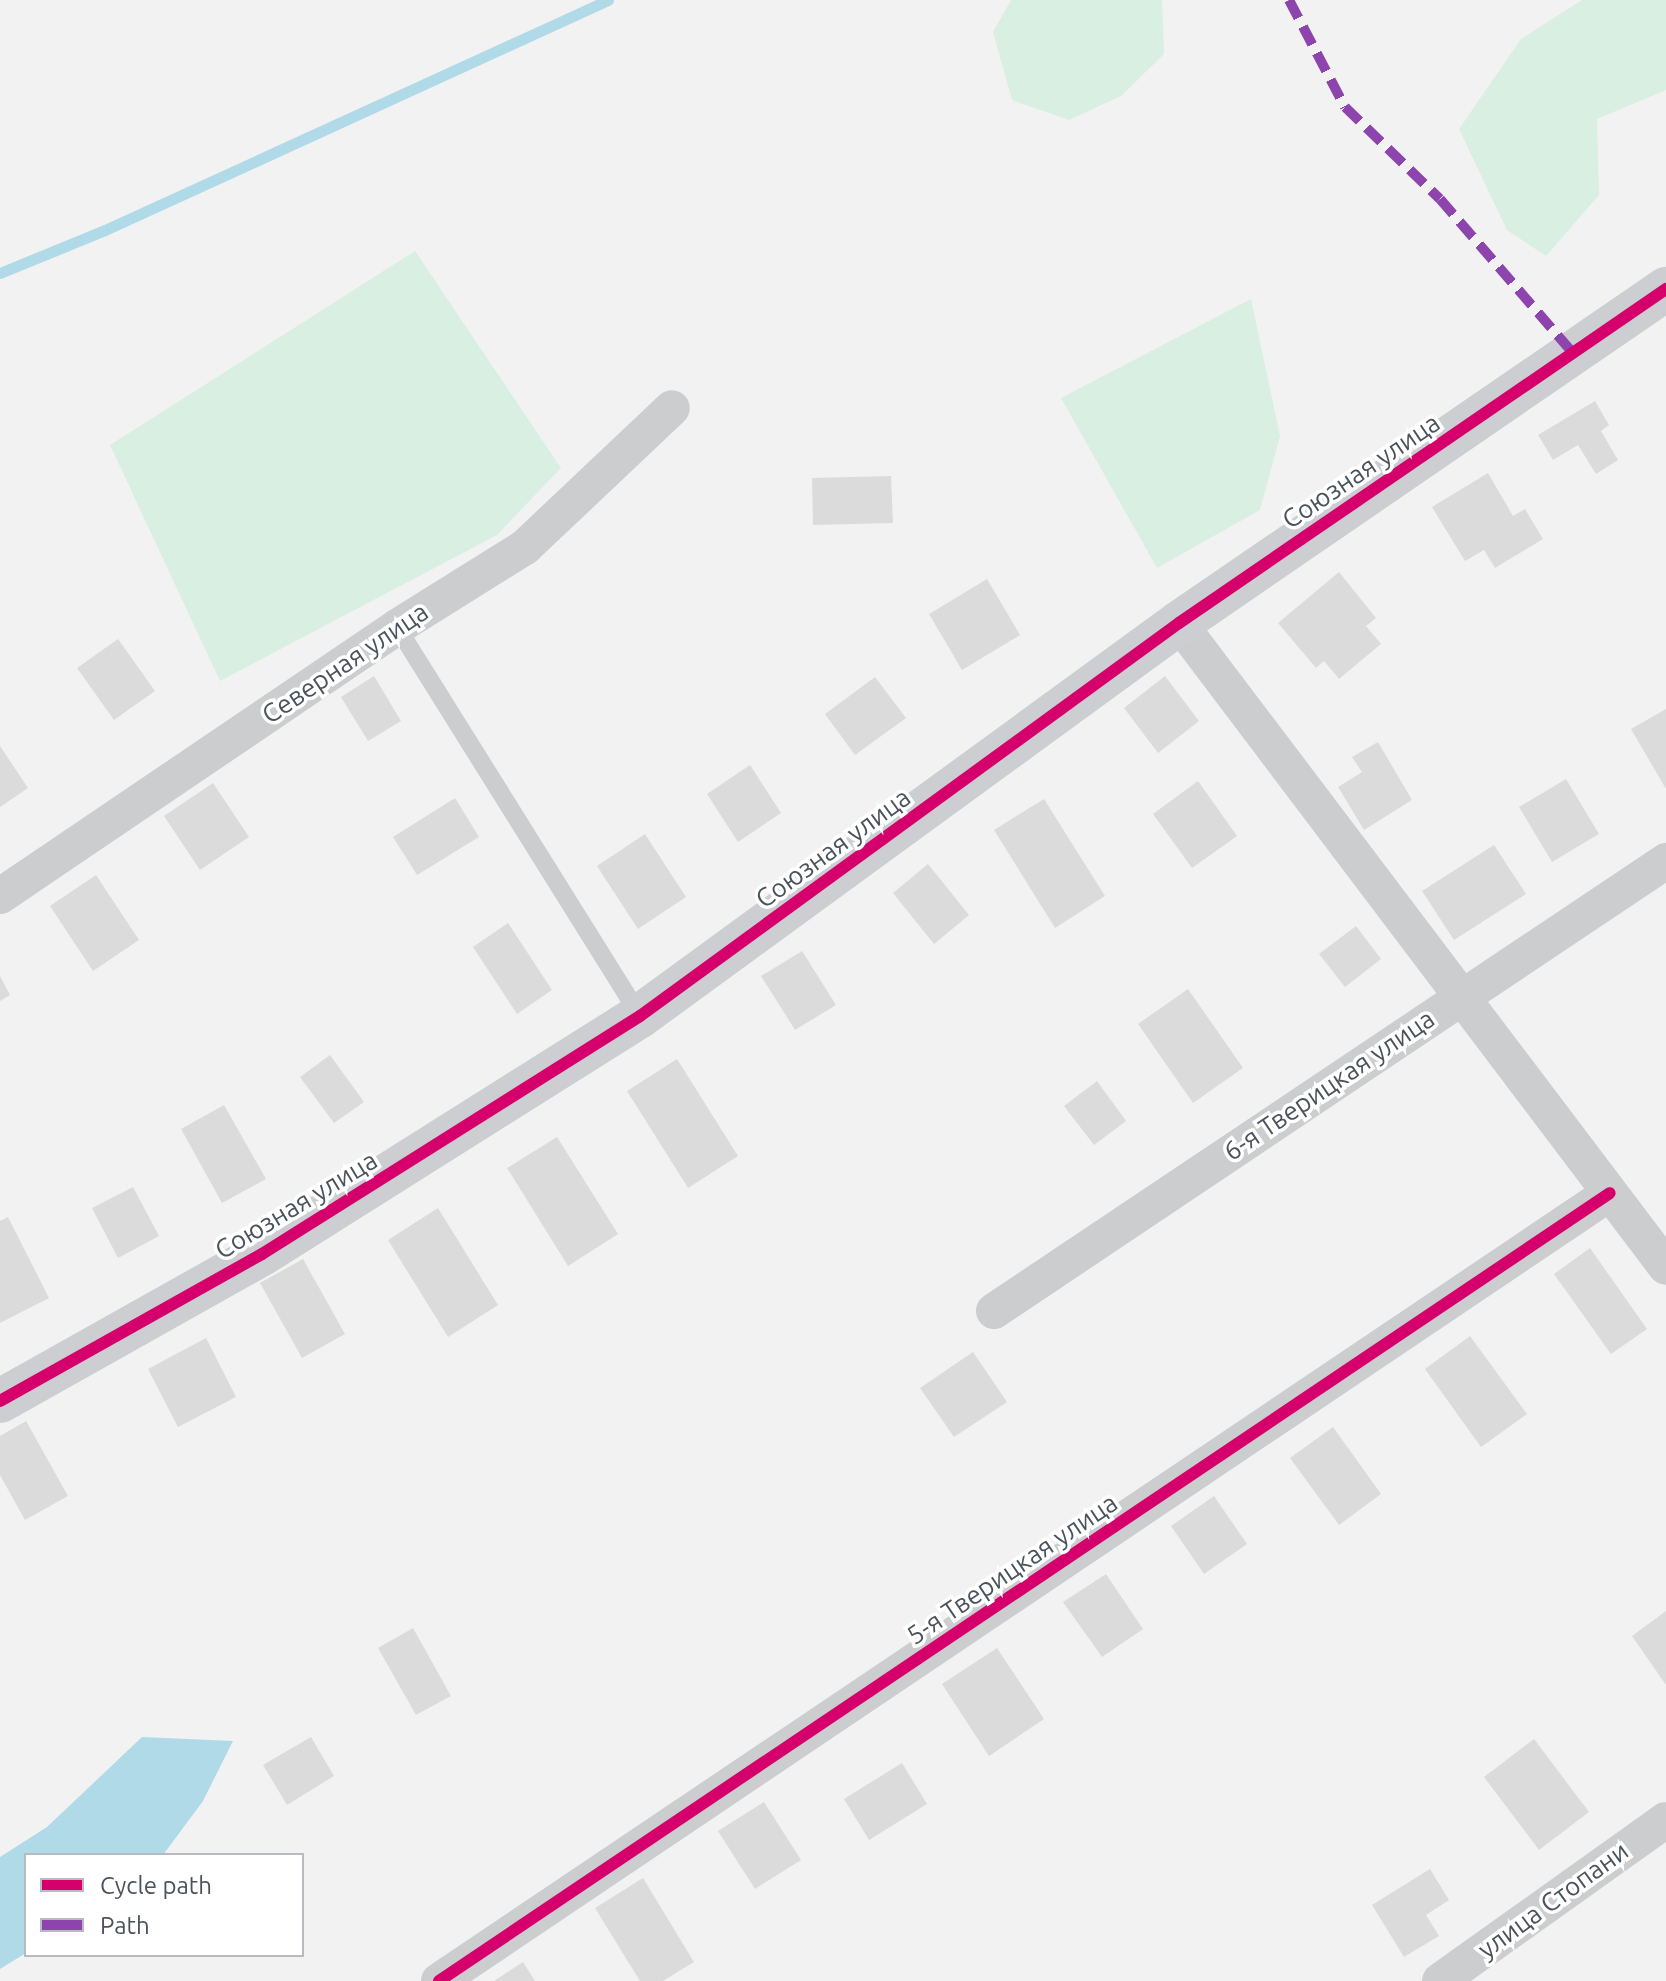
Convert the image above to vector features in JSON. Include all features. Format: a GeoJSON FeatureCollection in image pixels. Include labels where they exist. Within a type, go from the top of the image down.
{"type":"FeatureCollection","features":[{"type":"Feature","properties":{"kind":"street","name":"Союзная улица"},"geometry":{"type":"LineString","coordinates":[[0,1401],[262,1254],[640,1016],[1179,623],[1666,289]]}},
{"type":"Feature","properties":{"kind":"street","name":"Северная улица"},"geometry":{"type":"LineString","coordinates":[[0,896],[397,627],[525,547],[672,408]]}},
{"type":"Feature","properties":{"kind":"street"},"geometry":{"type":"LineString","coordinates":[[1179,623],[1666,1267]]}},
{"type":"Feature","properties":{"kind":"street","name":"6-я Тверицкая улица"},"geometry":{"type":"LineString","coordinates":[[994,1311],[1460,996],[1666,861]]}},
{"type":"Feature","properties":{"kind":"street","name":"5-я Тверицкая улица"},"geometry":{"type":"LineString","coordinates":[[439,1981],[1610,1193]]}},
{"type":"Feature","properties":{"kind":"street","name":"улица Стопани"},"geometry":{"type":"LineString","coordinates":[[1440,1981],[1666,1820]]}},
{"type":"Feature","properties":{"kind":"lane"},"geometry":{"type":"LineString","coordinates":[[397,627],[640,1016]]}},
{"type":"Feature","properties":{"kind":"green space"},"geometry":{"type":"Polygon","coordinates":[[[1011,0],[1162,0],[1164,54],[1121,96],[1069,120],[1012,100],[993,32],[1011,0]]]}},
{"type":"Feature","properties":{"kind":"green space"},"geometry":{"type":"Polygon","coordinates":[[[1582,0],[1666,0],[1666,90],[1597,119],[1599,195],[1546,256],[1507,230],[1459,129],[1521,39],[1582,0]]]}},
{"type":"Feature","properties":{"kind":"green space"},"geometry":{"type":"Polygon","coordinates":[[[415,251],[561,468],[497,535],[220,681],[110,445],[415,251]]]}},
{"type":"Feature","properties":{"kind":"green space"},"geometry":{"type":"Polygon","coordinates":[[[1251,299],[1280,436],[1260,510],[1157,568],[1061,398],[1251,299]]]}},
{"type":"Feature","properties":{"kind":"water"},"geometry":{"type":"Polygon","coordinates":[[[142,1737],[233,1741],[203,1801],[164,1853],[24,1853],[24,1954],[0,1969],[0,1857],[47,1827],[142,1737]]]}},
{"type":"Feature","properties":{"kind":"building"},"geometry":{"type":"Polygon","coordinates":[[[1595,401],[1609,425],[1601,431],[1618,460],[1596,474],[1578,445],[1553,460],[1538,435],[1595,401]]]}},
{"type":"Feature","properties":{"kind":"building"},"geometry":{"type":"Polygon","coordinates":[[[1488,473],[1513,516],[1525,509],[1543,539],[1495,568],[1484,550],[1465,561],[1432,507],[1488,473]]]}},
{"type":"Feature","properties":{"kind":"building"},"geometry":{"type":"Polygon","coordinates":[[[891,476],[893,523],[813,525],[812,478],[891,476]]]}},
{"type":"Feature","properties":{"kind":"building"},"geometry":{"type":"Polygon","coordinates":[[[1339,572],[1376,618],[1366,626],[1381,644],[1339,679],[1324,661],[1316,668],[1278,623],[1339,572]]]}},
{"type":"Feature","properties":{"kind":"building"},"geometry":{"type":"Polygon","coordinates":[[[987,579],[1020,635],[962,670],[929,614],[987,579]]]}},
{"type":"Feature","properties":{"kind":"building"},"geometry":{"type":"Polygon","coordinates":[[[118,639],[155,691],[114,720],[77,668],[118,639]]]}},
{"type":"Feature","properties":{"kind":"building"},"geometry":{"type":"Polygon","coordinates":[[[374,676],[401,721],[368,741],[341,697],[374,676]]]}},
{"type":"Feature","properties":{"kind":"building"},"geometry":{"type":"Polygon","coordinates":[[[1165,676],[1199,721],[1158,753],[1124,708],[1165,676]]]}},
{"type":"Feature","properties":{"kind":"building"},"geometry":{"type":"Polygon","coordinates":[[[875,677],[906,718],[855,755],[825,714],[875,677]]]}},
{"type":"Feature","properties":{"kind":"building"},"geometry":{"type":"Polygon","coordinates":[[[1666,709],[1666,789],[1631,729],[1666,709]]]}},
{"type":"Feature","properties":{"kind":"building"},"geometry":{"type":"Polygon","coordinates":[[[1378,742],[1412,800],[1364,830],[1338,787],[1362,772],[1352,757],[1378,742]]]}},
{"type":"Feature","properties":{"kind":"building"},"geometry":{"type":"Polygon","coordinates":[[[0,746],[28,788],[0,807],[0,746]]]}},
{"type":"Feature","properties":{"kind":"building"},"geometry":{"type":"Polygon","coordinates":[[[750,765],[781,813],[738,842],[707,794],[750,765]]]}},
{"type":"Feature","properties":{"kind":"building"},"geometry":{"type":"Polygon","coordinates":[[[1566,779],[1599,834],[1552,862],[1519,807],[1566,779]]]}},
{"type":"Feature","properties":{"kind":"building"},"geometry":{"type":"Polygon","coordinates":[[[1198,781],[1237,836],[1192,868],[1153,814],[1198,781]]]}},
{"type":"Feature","properties":{"kind":"building"},"geometry":{"type":"Polygon","coordinates":[[[213,783],[249,837],[200,870],[164,816],[213,783]]]}},
{"type":"Feature","properties":{"kind":"building"},"geometry":{"type":"Polygon","coordinates":[[[455,798],[479,837],[417,875],[393,837],[455,798]]]}},
{"type":"Feature","properties":{"kind":"building"},"geometry":{"type":"Polygon","coordinates":[[[1044,799],[1105,896],[1055,928],[994,830],[1044,799]]]}},
{"type":"Feature","properties":{"kind":"building"},"geometry":{"type":"Polygon","coordinates":[[[645,834],[686,897],[638,929],[597,866],[645,834]]]}},
{"type":"Feature","properties":{"kind":"building"},"geometry":{"type":"Polygon","coordinates":[[[1494,845],[1526,894],[1454,940],[1422,891],[1494,845]]]}},
{"type":"Feature","properties":{"kind":"building"},"geometry":{"type":"Polygon","coordinates":[[[928,864],[969,915],[934,944],[893,893],[928,864]]]}},
{"type":"Feature","properties":{"kind":"building"},"geometry":{"type":"Polygon","coordinates":[[[96,875],[139,940],[93,971],[50,906],[96,875]]]}},
{"type":"Feature","properties":{"kind":"building"},"geometry":{"type":"Polygon","coordinates":[[[508,923],[552,990],[517,1014],[473,947],[508,923]]]}},
{"type":"Feature","properties":{"kind":"building"},"geometry":{"type":"Polygon","coordinates":[[[1356,926],[1381,959],[1345,987],[1319,954],[1356,926]]]}},
{"type":"Feature","properties":{"kind":"building"},"geometry":{"type":"Polygon","coordinates":[[[802,951],[836,1005],[795,1030],[761,976],[802,951]]]}},
{"type":"Feature","properties":{"kind":"building"},"geometry":{"type":"Polygon","coordinates":[[[0,976],[10,995],[0,1001],[0,976]]]}},
{"type":"Feature","properties":{"kind":"building"},"geometry":{"type":"Polygon","coordinates":[[[1188,989],[1243,1068],[1193,1103],[1138,1024],[1188,989]]]}},
{"type":"Feature","properties":{"kind":"building"},"geometry":{"type":"Polygon","coordinates":[[[330,1055],[364,1102],[334,1123],[300,1077],[330,1055]]]}},
{"type":"Feature","properties":{"kind":"building"},"geometry":{"type":"Polygon","coordinates":[[[677,1059],[738,1156],[688,1188],[627,1091],[677,1059]]]}},
{"type":"Feature","properties":{"kind":"building"},"geometry":{"type":"Polygon","coordinates":[[[1097,1081],[1126,1121],[1094,1145],[1064,1106],[1097,1081]]]}},
{"type":"Feature","properties":{"kind":"building"},"geometry":{"type":"Polygon","coordinates":[[[224,1105],[266,1179],[222,1203],[181,1129],[224,1105]]]}},
{"type":"Feature","properties":{"kind":"building"},"geometry":{"type":"Polygon","coordinates":[[[557,1137],[618,1234],[568,1266],[507,1168],[557,1137]]]}},
{"type":"Feature","properties":{"kind":"building"},"geometry":{"type":"Polygon","coordinates":[[[133,1187],[159,1236],[118,1258],[92,1208],[133,1187]]]}},
{"type":"Feature","properties":{"kind":"building"},"geometry":{"type":"Polygon","coordinates":[[[438,1208],[498,1305],[448,1337],[388,1240],[438,1208]]]}},
{"type":"Feature","properties":{"kind":"building"},"geometry":{"type":"Polygon","coordinates":[[[8,1217],[49,1298],[0,1323],[0,1221],[8,1217]]]}},
{"type":"Feature","properties":{"kind":"building"},"geometry":{"type":"Polygon","coordinates":[[[1590,1248],[1647,1329],[1611,1354],[1554,1274],[1590,1248]]]}},
{"type":"Feature","properties":{"kind":"building"},"geometry":{"type":"Polygon","coordinates":[[[303,1259],[345,1334],[302,1358],[260,1283],[303,1259]]]}},
{"type":"Feature","properties":{"kind":"building"},"geometry":{"type":"Polygon","coordinates":[[[1470,1336],[1527,1414],[1481,1447],[1425,1369],[1470,1336]]]}},
{"type":"Feature","properties":{"kind":"building"},"geometry":{"type":"Polygon","coordinates":[[[206,1338],[236,1397],[178,1427],[148,1369],[206,1338]]]}},
{"type":"Feature","properties":{"kind":"building"},"geometry":{"type":"Polygon","coordinates":[[[973,1352],[1007,1402],[954,1437],[920,1388],[973,1352]]]}},
{"type":"Feature","properties":{"kind":"building"},"geometry":{"type":"Polygon","coordinates":[[[26,1421],[68,1496],[25,1520],[0,1475],[0,1436],[26,1421]]]}},
{"type":"Feature","properties":{"kind":"building"},"geometry":{"type":"Polygon","coordinates":[[[1333,1427],[1381,1494],[1339,1525],[1290,1458],[1333,1427]]]}},
{"type":"Feature","properties":{"kind":"building"},"geometry":{"type":"Polygon","coordinates":[[[1214,1496],[1247,1544],[1204,1574],[1171,1526],[1214,1496]]]}},
{"type":"Feature","properties":{"kind":"building"},"geometry":{"type":"Polygon","coordinates":[[[1106,1574],[1143,1629],[1102,1657],[1063,1602],[1106,1574]]]}},
{"type":"Feature","properties":{"kind":"building"},"geometry":{"type":"Polygon","coordinates":[[[1666,1611],[1666,1685],[1632,1636],[1666,1611]]]}},
{"type":"Feature","properties":{"kind":"building"},"geometry":{"type":"Polygon","coordinates":[[[413,1628],[451,1696],[416,1715],[378,1648],[413,1628]]]}},
{"type":"Feature","properties":{"kind":"building"},"geometry":{"type":"Polygon","coordinates":[[[997,1648],[1044,1719],[989,1756],[942,1684],[997,1648]]]}},
{"type":"Feature","properties":{"kind":"building"},"geometry":{"type":"Polygon","coordinates":[[[311,1737],[334,1776],[287,1805],[263,1765],[311,1737]]]}},
{"type":"Feature","properties":{"kind":"building"},"geometry":{"type":"Polygon","coordinates":[[[1534,1739],[1589,1812],[1539,1850],[1484,1777],[1534,1739]]]}},
{"type":"Feature","properties":{"kind":"building"},"geometry":{"type":"Polygon","coordinates":[[[902,1763],[927,1804],[869,1840],[844,1799],[902,1763]]]}},
{"type":"Feature","properties":{"kind":"building"},"geometry":{"type":"Polygon","coordinates":[[[764,1802],[801,1860],[755,1889],[718,1831],[764,1802]]]}},
{"type":"Feature","properties":{"kind":"building"},"geometry":{"type":"Polygon","coordinates":[[[1430,1869],[1449,1900],[1426,1915],[1439,1936],[1404,1957],[1372,1905],[1430,1869]]]}},
{"type":"Feature","properties":{"kind":"building"},"geometry":{"type":"Polygon","coordinates":[[[643,1878],[694,1962],[663,1981],[640,1981],[595,1908],[643,1878]]]}},
{"type":"Feature","properties":{"kind":"building"},"geometry":{"type":"Polygon","coordinates":[[[523,1962],[535,1981],[494,1981],[523,1962]]]}},
{"type":"Feature","properties":{"kind":"waterway"},"geometry":{"type":"LineString","coordinates":[[0,273],[105,230],[608,0]]}},
{"type":"Feature","properties":{"kind":"marked path"},"geometry":{"type":"LineString","coordinates":[[1289,0],[1345,107],[1440,199],[1573,353]]}},
{"type":"Feature","properties":{"kind":"cycle path"},"geometry":{"type":"LineString","coordinates":[[0,1401],[262,1254],[640,1016],[1179,623],[1666,289]]}},
{"type":"Feature","properties":{"kind":"cycle path"},"geometry":{"type":"LineString","coordinates":[[439,1981],[1610,1193]]}}]}
